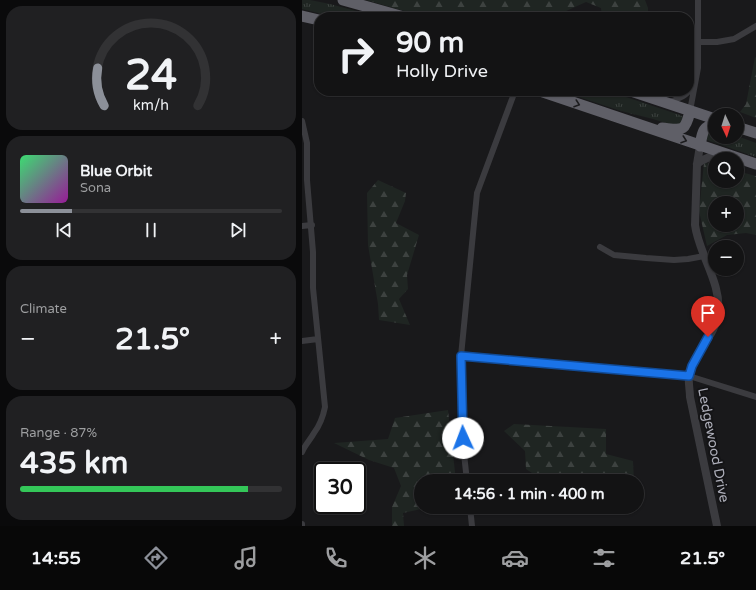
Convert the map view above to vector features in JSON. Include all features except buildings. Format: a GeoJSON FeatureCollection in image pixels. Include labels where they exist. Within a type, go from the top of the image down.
{"type":"FeatureCollection","features":[{"type":"Feature","properties":{"kind":"highway"},"geometry":{"type":"LineString","coordinates":[[343,0],[386,12]]}},
{"type":"Feature","properties":{"kind":"highway"},"geometry":{"type":"LineString","coordinates":[[302,16],[314,19]]}},
{"type":"Feature","properties":{"kind":"highway"},"geometry":{"type":"LineString","coordinates":[[554,96],[719,152]]}},
{"type":"Feature","properties":{"kind":"highway"},"geometry":{"type":"LineString","coordinates":[[646,96],[708,117]]}},
{"type":"Feature","properties":{"kind":"highway"},"geometry":{"type":"LineString","coordinates":[[641,126],[677,129],[682,128],[687,124],[690,111]]}},
{"type":"Feature","properties":{"kind":"highway"},"geometry":{"type":"LineString","coordinates":[[700,146],[704,129],[708,127]]}},
{"type":"Feature","properties":{"kind":"highway"},"geometry":{"type":"LineString","coordinates":[[744,129],[756,133]]}},
{"type":"Feature","properties":{"kind":"highway"},"geometry":{"type":"LineString","coordinates":[[744,131],[756,133]]}},
{"type":"Feature","properties":{"kind":"highway"},"geometry":{"type":"LineString","coordinates":[[744,160],[756,164]]}},
{"type":"Feature","properties":{"kind":"street"},"geometry":{"type":"LineString","coordinates":[[694,84],[698,68],[698,0]]}},
{"type":"Feature","properties":{"kind":"street"},"geometry":{"type":"LineString","coordinates":[[698,42],[717,42],[734,39],[756,26]]}},
{"type":"Feature","properties":{"kind":"street"},"geometry":{"type":"LineString","coordinates":[[466,474],[464,454],[461,356],[477,193],[513,96]]}},
{"type":"Feature","properties":{"kind":"street"},"geometry":{"type":"LineString","coordinates":[[665,102],[684,96]]}},
{"type":"Feature","properties":{"kind":"street"},"geometry":{"type":"LineString","coordinates":[[690,111],[692,96]]}},
{"type":"Feature","properties":{"kind":"street"},"geometry":{"type":"LineString","coordinates":[[302,121],[306,143],[307,180],[314,252],[313,288],[325,407],[323,418],[302,452]]}},
{"type":"Feature","properties":{"kind":"street","name":"Ledgewood Drive"},"geometry":{"type":"LineString","coordinates":[[700,146],[695,225],[696,235],[716,288],[719,303],[718,316],[714,326],[692,366],[689,376],[690,397],[717,526]]}},
{"type":"Feature","properties":{"kind":"street"},"geometry":{"type":"LineString","coordinates":[[698,164],[708,157]]}},
{"type":"Feature","properties":{"kind":"street"},"geometry":{"type":"LineString","coordinates":[[302,226],[312,225]]}},
{"type":"Feature","properties":{"kind":"street"},"geometry":{"type":"LineString","coordinates":[[600,247],[614,255],[646,258],[674,260],[704,256]]}},
{"type":"Feature","properties":{"kind":"street"},"geometry":{"type":"LineString","coordinates":[[302,341],[318,339]]}},
{"type":"Feature","properties":{"kind":"street"},"geometry":{"type":"LineString","coordinates":[[461,356],[689,376],[756,397]]}},
{"type":"Feature","properties":{"kind":"street"},"geometry":{"type":"LineString","coordinates":[[471,514],[472,526]]}},
{"type":"Feature","properties":{"kind":"green space"},"geometry":{"type":"Polygon","coordinates":[[[302,0],[310,0],[360,12],[314,12],[302,9],[302,0]]]}},
{"type":"Feature","properties":{"kind":"green space"},"geometry":{"type":"Polygon","coordinates":[[[366,0],[645,0],[648,8],[648,12],[601,12],[601,8],[586,2],[564,12],[408,12],[366,0]]]}},
{"type":"Feature","properties":{"kind":"green space"},"geometry":{"type":"Polygon","coordinates":[[[755,57],[756,118],[744,114],[743,108],[746,104],[755,57]]]}},
{"type":"Feature","properties":{"kind":"green space"},"geometry":{"type":"Polygon","coordinates":[[[576,96],[623,96],[680,115],[685,118],[685,123],[672,125],[621,111],[576,96]]]}},
{"type":"Feature","properties":{"kind":"green space"},"geometry":{"type":"Polygon","coordinates":[[[708,131],[708,140],[706,138],[705,132],[708,131]]]}},
{"type":"Feature","properties":{"kind":"green space"},"geometry":{"type":"Polygon","coordinates":[[[744,139],[756,143],[756,157],[719,144],[744,144],[744,139]]]}},
{"type":"Feature","properties":{"kind":"green space"},"geometry":{"type":"Polygon","coordinates":[[[704,163],[708,163],[708,188],[744,188],[744,173],[756,176],[756,235],[746,233],[727,235],[718,240],[708,240],[707,246],[699,211],[704,163]]]}},
{"type":"Feature","properties":{"kind":"green space"},"geometry":{"type":"Polygon","coordinates":[[[378,180],[406,193],[405,201],[396,223],[419,235],[407,275],[408,289],[399,299],[410,325],[379,320],[378,304],[368,245],[367,193],[378,180]]]}},
{"type":"Feature","properties":{"kind":"green space"},"geometry":{"type":"Polygon","coordinates":[[[448,410],[455,474],[414,474],[414,511],[403,513],[404,526],[392,526],[392,507],[401,486],[394,468],[369,460],[334,443],[388,439],[395,418],[448,410]]]}},
{"type":"Feature","properties":{"kind":"green space"},"geometry":{"type":"Polygon","coordinates":[[[514,424],[606,429],[606,454],[633,461],[634,474],[534,474],[526,469],[525,451],[504,431],[514,424]]]}},
{"type":"Feature","properties":{"kind":"route"},"geometry":{"type":"LineString","coordinates":[[463,438],[461,356],[689,376],[692,366],[708,337]]}}]}
